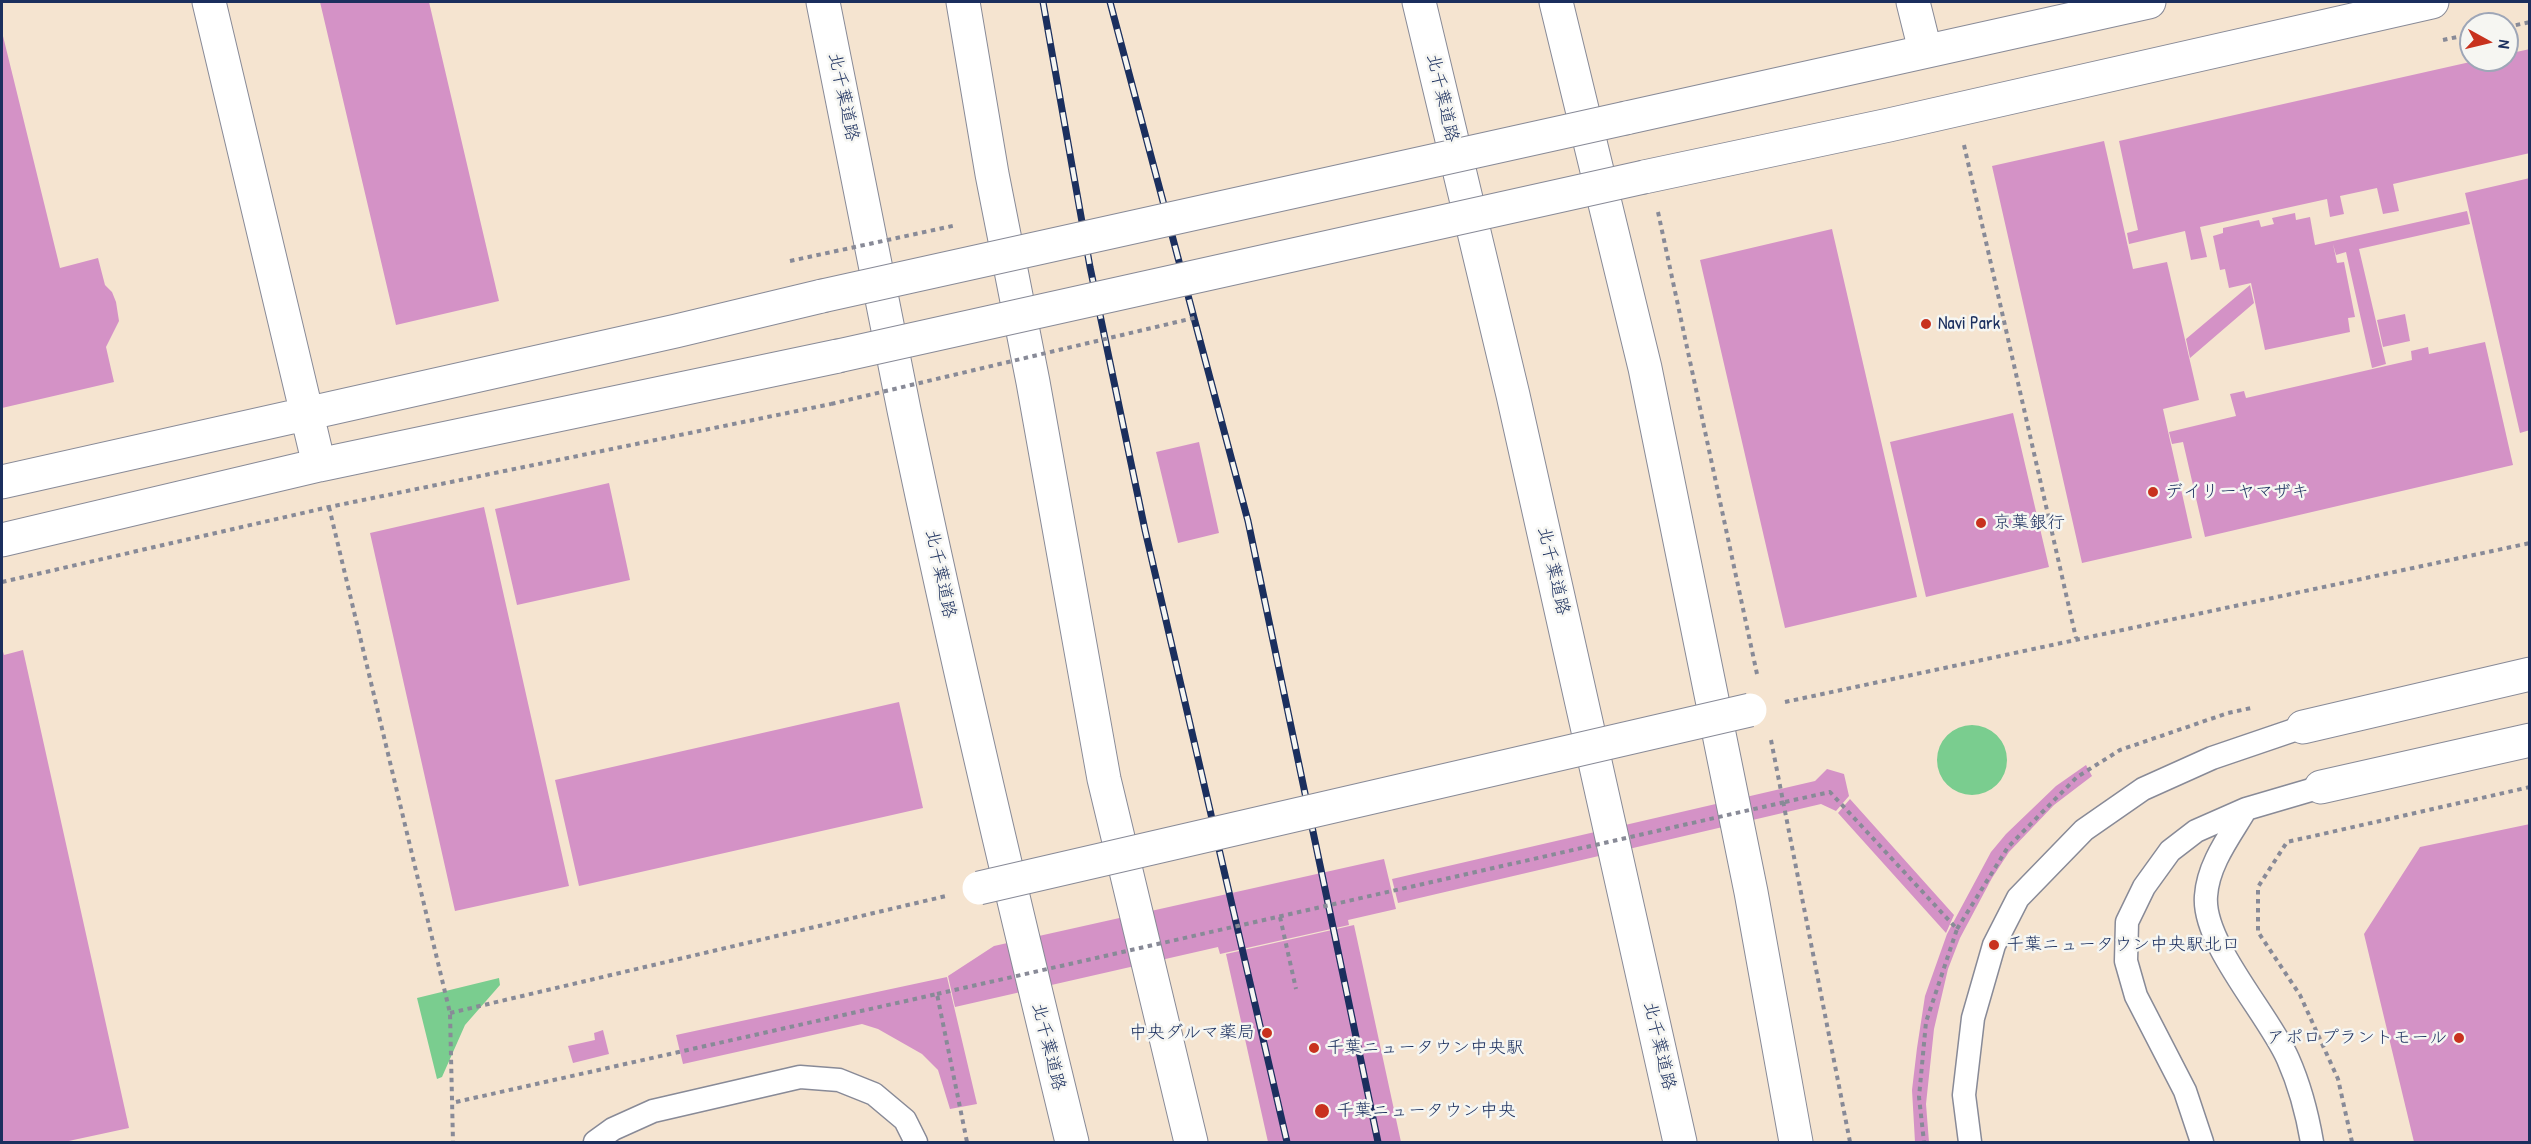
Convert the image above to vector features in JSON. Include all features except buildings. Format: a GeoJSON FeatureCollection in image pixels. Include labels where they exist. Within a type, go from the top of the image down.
{"type":"FeatureCollection","features":[{"type":"Feature","properties":{"kind":"main road"},"geometry":{"type":"LineString","coordinates":[[209,2],[319,465]]}},
{"type":"Feature","properties":{"kind":"main road","name":"北千葉道路"},"geometry":{"type":"LineString","coordinates":[[823,2],[867,212],[904,410],[1036,999],[1072,1143]]}},
{"type":"Feature","properties":{"kind":"main road"},"geometry":{"type":"LineString","coordinates":[[963,2],[992,174],[1033,382],[1104,779],[1191,1143]]}},
{"type":"Feature","properties":{"kind":"main road","name":"北千葉道路"},"geometry":{"type":"LineString","coordinates":[[1419,2],[1513,394],[1680,1143]]}},
{"type":"Feature","properties":{"kind":"main road"},"geometry":{"type":"LineString","coordinates":[[1556,2],[1645,368],[1751,892],[1796,1143]]}},
{"type":"Feature","properties":{"kind":"main road"},"geometry":{"type":"LineString","coordinates":[[1913,2],[1925,50]]}},
{"type":"Feature","properties":{"kind":"main road"},"geometry":{"type":"LineString","coordinates":[[2,482],[664,334],[822,296],[2149,2]]}},
{"type":"Feature","properties":{"kind":"main road"},"geometry":{"type":"LineString","coordinates":[[2,540],[319,465],[838,356],[1644,177],[1889,125],[2432,2]]}},
{"type":"Feature","properties":{"kind":"main road"},"geometry":{"type":"LineString","coordinates":[[2303,727],[2529,674]]}},
{"type":"Feature","properties":{"kind":"main road"},"geometry":{"type":"LineString","coordinates":[[979,888],[1750,710]]}},
{"type":"Feature","properties":{"kind":"main road"},"geometry":{"type":"LineString","coordinates":[[2321,787],[2529,740]]}},
{"type":"Feature","properties":{"kind":"lane"},"geometry":{"type":"LineString","coordinates":[[1970,1143],[1964,1095],[1973,1018],[1994,945],[2018,898],[2084,830],[2143,789],[2212,758],[2303,727]]}},
{"type":"Feature","properties":{"kind":"lane"},"geometry":{"type":"LineString","coordinates":[[2202,1143],[2185,1091],[2136,996],[2126,961],[2127,922],[2144,887],[2170,851],[2196,831],[2246,810],[2321,787]]}},
{"type":"Feature","properties":{"kind":"lane"},"geometry":{"type":"LineString","coordinates":[[2246,810],[2211,868],[2205,898],[2213,934],[2288,1057],[2306,1107],[2312,1143]]}},
{"type":"Feature","properties":{"kind":"lane"},"geometry":{"type":"LineString","coordinates":[[595,1143],[613,1129],[653,1111],[800,1077],[839,1080],[874,1094],[905,1120],[916,1143]]}},
{"type":"Feature","properties":{"kind":"path"},"geometry":{"type":"LineString","coordinates":[[1964,144],[2076,638]]}},
{"type":"Feature","properties":{"kind":"path"},"geometry":{"type":"LineString","coordinates":[[2,582],[329,507],[831,404]]}},
{"type":"Feature","properties":{"kind":"path"},"geometry":{"type":"LineString","coordinates":[[329,507],[450,1013],[453,1143]]}},
{"type":"Feature","properties":{"kind":"path"},"geometry":{"type":"LineString","coordinates":[[1750,710],[2076,638],[2529,543]]}},
{"type":"Feature","properties":{"kind":"path"},"geometry":{"type":"LineString","coordinates":[[2352,1143],[2338,1079],[2300,995],[2258,932],[2258,887],[2287,842],[2529,788]]}},
{"type":"Feature","properties":{"kind":"path"},"geometry":{"type":"LineString","coordinates":[[456,1102],[1830,792],[1957,929],[1926,1022],[1919,1097],[1924,1143]]}},
{"type":"Feature","properties":{"kind":"path"},"geometry":{"type":"LineString","coordinates":[[450,1013],[979,888]]}},
{"type":"Feature","properties":{"kind":"path"},"geometry":{"type":"LineString","coordinates":[[1280,916],[1296,989]]}},
{"type":"Feature","properties":{"kind":"path"},"geometry":{"type":"LineString","coordinates":[[937,994],[968,1143]]}},
{"type":"Feature","properties":{"kind":"green space"},"geometry":{"type":"Polygon","coordinates":[[[1972,725],[1985,728],[1997,735],[2004,747],[2007,760],[2004,773],[1997,785],[1985,792],[1972,795],[1959,792],[1947,785],[1940,773],[1937,760],[1940,747],[1947,735],[1959,728],[1972,725]]]}},
{"type":"Feature","properties":{"kind":"green space"},"geometry":{"type":"Polygon","coordinates":[[[499,978],[500,985],[465,1025],[442,1077],[437,1079],[417,998],[499,978]]]}},
{"type":"Feature","properties":{"kind":"railway"},"geometry":{"type":"LineString","coordinates":[[1043,2],[1090,267],[1145,530],[1287,1142]]}},
{"type":"Feature","properties":{"kind":"railway"},"geometry":{"type":"LineString","coordinates":[[1110,2],[1248,521],[1378,1142]]}},
{"type":"Feature","properties":{"kind":"place","name":"Navi Park"},"geometry":{"type":"Point","coordinates":[1926,324]}},
{"type":"Feature","properties":{"kind":"place","name":"デイリーヤマザキ"},"geometry":{"type":"Point","coordinates":[2153,492]}},
{"type":"Feature","properties":{"kind":"place","name":"京葉銀行"},"geometry":{"type":"Point","coordinates":[1981,523]}},
{"type":"Feature","properties":{"kind":"place","name":"千葉ニュータウン中央駅北口"},"geometry":{"type":"Point","coordinates":[1994,945]}},
{"type":"Feature","properties":{"kind":"place","name":"中央ダルマ薬局"},"geometry":{"type":"Point","coordinates":[1267,1033]}},
{"type":"Feature","properties":{"kind":"place","name":"アポロプラントモール"},"geometry":{"type":"Point","coordinates":[2459,1038]}},
{"type":"Feature","properties":{"kind":"place","name":"千葉ニュータウン中央駅"},"geometry":{"type":"Point","coordinates":[1314,1048]}},
{"type":"Feature","properties":{"kind":"place","name":"千葉ニュータウン中央"},"geometry":{"type":"Point","coordinates":[1322,1111]}}]}
